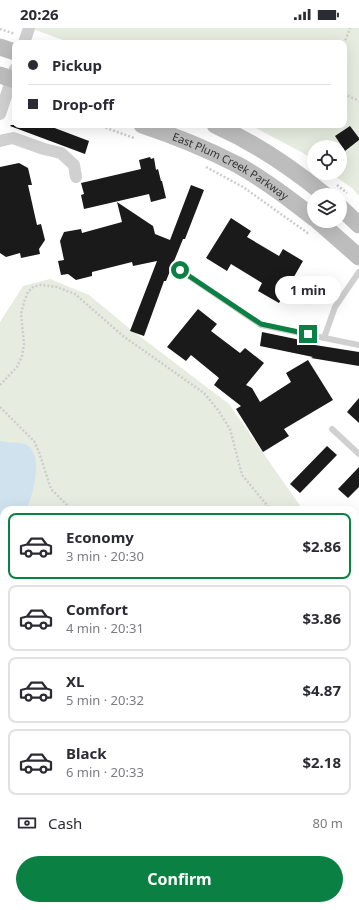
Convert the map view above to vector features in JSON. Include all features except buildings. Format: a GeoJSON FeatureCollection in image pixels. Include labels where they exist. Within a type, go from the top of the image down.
{"type":"FeatureCollection","features":[{"type":"Feature","properties":{"kind":"main road"},"geometry":{"type":"LineString","coordinates":[[0,47],[12,51]]}},
{"type":"Feature","properties":{"kind":"main road"},"geometry":{"type":"LineString","coordinates":[[222,128],[328,188]]}},
{"type":"Feature","properties":{"kind":"main road","name":"East Plum Creek Parkway"},"geometry":{"type":"LineString","coordinates":[[141,133],[193,144],[239,166],[272,186],[307,213]]}},
{"type":"Feature","properties":{"kind":"main road"},"geometry":{"type":"LineString","coordinates":[[347,204],[359,225]]}},
{"type":"Feature","properties":{"kind":"main road"},"geometry":{"type":"LineString","coordinates":[[326,228],[359,257]]}},
{"type":"Feature","properties":{"kind":"street"},"geometry":{"type":"LineString","coordinates":[[25,40],[29,28]]}},
{"type":"Feature","properties":{"kind":"street"},"geometry":{"type":"LineString","coordinates":[[0,114],[10,76]]}},
{"type":"Feature","properties":{"kind":"street"},"geometry":{"type":"LineString","coordinates":[[0,141],[13,138],[44,149],[61,153],[74,165],[76,177]]}},
{"type":"Feature","properties":{"kind":"lane"},"geometry":{"type":"LineString","coordinates":[[180,270],[261,324],[359,345]]}},
{"type":"Feature","properties":{"kind":"lane"},"geometry":{"type":"LineString","coordinates":[[324,338],[334,307],[359,272]]}},
{"type":"Feature","properties":{"kind":"lane"},"geometry":{"type":"LineString","coordinates":[[332,429],[359,454]]}},
{"type":"Feature","properties":{"kind":"path"},"geometry":{"type":"LineString","coordinates":[[346,40],[350,28]]}},
{"type":"Feature","properties":{"kind":"path"},"geometry":{"type":"LineString","coordinates":[[347,96],[359,102]]}},
{"type":"Feature","properties":{"kind":"path"},"geometry":{"type":"LineString","coordinates":[[114,128],[141,133]]}},
{"type":"Feature","properties":{"kind":"path"},"geometry":{"type":"LineString","coordinates":[[203,166],[243,187],[315,238]]}},
{"type":"Feature","properties":{"kind":"path"},"geometry":{"type":"LineString","coordinates":[[0,385],[17,367],[22,356],[24,344],[21,314],[28,292],[33,287],[41,285],[57,287],[75,294],[123,336],[204,393],[218,410],[230,429],[242,475],[268,506]]}},
{"type":"Feature","properties":{"kind":"path"},"geometry":{"type":"LineString","coordinates":[[0,407],[34,441],[51,489],[68,506]]}},
{"type":"Feature","properties":{"kind":"shaded area"},"geometry":{"type":"Polygon","coordinates":[[[30,28],[359,28],[359,196],[352,188],[340,180],[347,180],[347,140],[307,140],[307,156],[256,128],[347,128],[347,40],[63,40],[30,28]]]}},
{"type":"Feature","properties":{"kind":"shaded area"},"geometry":{"type":"Polygon","coordinates":[[[50,279],[89,295],[129,328],[229,404],[300,506],[0,506],[0,322],[23,286],[50,279]]]}},
{"type":"Feature","properties":{"kind":"water"},"geometry":{"type":"Polygon","coordinates":[[[0,441],[25,444],[31,449],[35,456],[36,465],[36,475],[29,503],[28,506],[0,506],[0,441]]]}},
{"type":"Feature","properties":{"kind":"route"},"geometry":{"type":"LineString","coordinates":[[180,270],[261,324],[308,334]]}}]}
